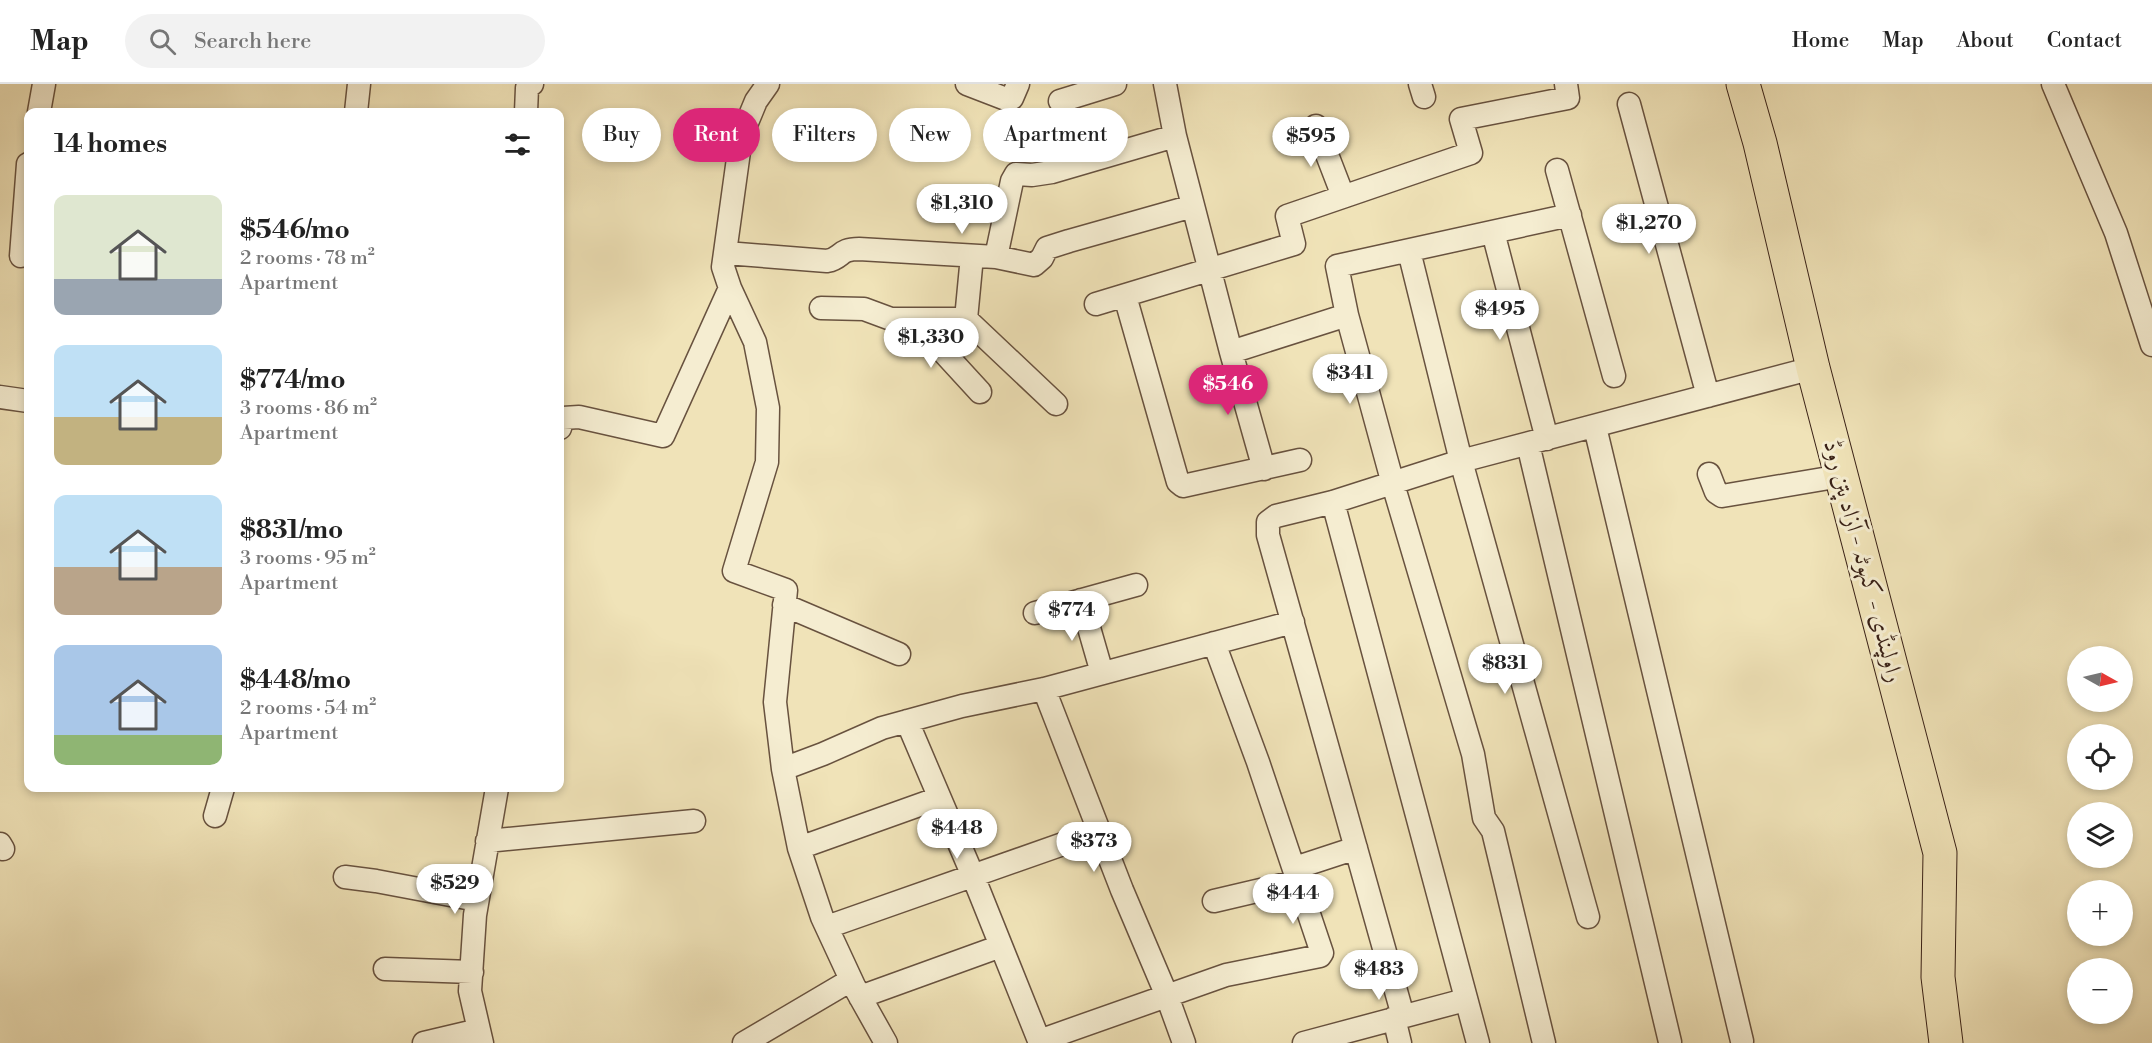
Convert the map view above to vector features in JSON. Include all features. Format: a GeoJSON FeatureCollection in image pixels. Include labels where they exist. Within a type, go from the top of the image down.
{"type":"FeatureCollection","features":[{"type":"Feature","properties":{"kind":"highway","name":"راولپنڈی - کہوٹہ - آزاد پتن روڈ"},"geometry":{"type":"LineString","coordinates":[[1743,84],[1760,143],[1813,368],[1941,853],[1938,977],[1946,1043]]}},
{"type":"Feature","properties":{"kind":"street"},"geometry":{"type":"LineString","coordinates":[[40,108],[44,84]]}},
{"type":"Feature","properties":{"kind":"street"},"geometry":{"type":"LineString","coordinates":[[356,108],[358,84]]}},
{"type":"Feature","properties":{"kind":"street"},"geometry":{"type":"LineString","coordinates":[[526,108],[527,88],[532,84]]}},
{"type":"Feature","properties":{"kind":"street"},"geometry":{"type":"LineString","coordinates":[[768,84],[756,100],[741,137],[723,267],[730,288],[755,342],[768,408],[767,462],[734,571],[786,590],[775,702],[783,769],[802,862],[827,927],[856,988],[886,1043]]}},
{"type":"Feature","properties":{"kind":"street"},"geometry":{"type":"LineString","coordinates":[[967,84],[1006,99],[1015,95],[1018,84]]}},
{"type":"Feature","properties":{"kind":"street"},"geometry":{"type":"LineString","coordinates":[[1060,101],[1115,84]]}},
{"type":"Feature","properties":{"kind":"street"},"geometry":{"type":"LineString","coordinates":[[1165,84],[1175,136],[1264,469]]}},
{"type":"Feature","properties":{"kind":"street"},"geometry":{"type":"LineString","coordinates":[[1096,304],[1294,244],[1287,216],[1471,153],[1461,119],[1568,98],[1566,84]]}},
{"type":"Feature","properties":{"kind":"street"},"geometry":{"type":"LineString","coordinates":[[2053,84],[2116,233],[2152,345]]}},
{"type":"Feature","properties":{"kind":"street"},"geometry":{"type":"LineString","coordinates":[[1629,104],[1708,396]]}},
{"type":"Feature","properties":{"kind":"street"},"geometry":{"type":"LineString","coordinates":[[1316,126],[1343,196]]}},
{"type":"Feature","properties":{"kind":"street"},"geometry":{"type":"LineString","coordinates":[[996,257],[1012,181],[1016,174],[1032,175],[1052,172],[1175,136]]}},
{"type":"Feature","properties":{"kind":"street"},"geometry":{"type":"LineString","coordinates":[[1557,171],[1614,376]]}},
{"type":"Feature","properties":{"kind":"street"},"geometry":{"type":"LineString","coordinates":[[726,253],[827,261],[836,259],[847,249],[996,257],[1034,265],[1042,258],[1047,248],[1193,206]]}},
{"type":"Feature","properties":{"kind":"street"},"geometry":{"type":"LineString","coordinates":[[1544,1043],[1493,831],[1484,818],[1473,754],[1393,484],[1347,315],[1337,266],[1570,215]]}},
{"type":"Feature","properties":{"kind":"street"},"geometry":{"type":"LineString","coordinates":[[21,256],[24,217]]}},
{"type":"Feature","properties":{"kind":"street"},"geometry":{"type":"LineString","coordinates":[[1493,232],[1670,1042]]}},
{"type":"Feature","properties":{"kind":"street"},"geometry":{"type":"LineString","coordinates":[[1409,251],[1461,461],[1588,917]]}},
{"type":"Feature","properties":{"kind":"street"},"geometry":{"type":"LineString","coordinates":[[966,319],[972,256]]}},
{"type":"Feature","properties":{"kind":"street"},"geometry":{"type":"LineString","coordinates":[[564,418],[579,417],[610,426],[663,436],[730,288]]}},
{"type":"Feature","properties":{"kind":"street"},"geometry":{"type":"LineString","coordinates":[[1125,296],[1178,482],[1183,486],[1300,460]]}},
{"type":"Feature","properties":{"kind":"street"},"geometry":{"type":"LineString","coordinates":[[821,308],[864,309],[891,319],[966,319],[1056,404]]}},
{"type":"Feature","properties":{"kind":"street"},"geometry":{"type":"LineString","coordinates":[[1231,352],[1347,315]]}},
{"type":"Feature","properties":{"kind":"street"},"geometry":{"type":"LineString","coordinates":[[913,319],[980,392]]}},
{"type":"Feature","properties":{"kind":"street"},"geometry":{"type":"LineString","coordinates":[[1400,1043],[1398,1017],[1356,848],[1268,535],[1268,522],[1276,516],[1333,502],[1461,461],[1813,368]]}},
{"type":"Feature","properties":{"kind":"street"},"geometry":{"type":"LineString","coordinates":[[0,397],[24,400]]}},
{"type":"Feature","properties":{"kind":"street"},"geometry":{"type":"LineString","coordinates":[[1594,427],[1742,1041]]}},
{"type":"Feature","properties":{"kind":"street"},"geometry":{"type":"LineString","coordinates":[[1709,474],[1716,492],[1722,496],[1841,476]]}},
{"type":"Feature","properties":{"kind":"street"},"geometry":{"type":"LineString","coordinates":[[1333,502],[1478,1043]]}},
{"type":"Feature","properties":{"kind":"street"},"geometry":{"type":"LineString","coordinates":[[1035,613],[1136,585]]}},
{"type":"Feature","properties":{"kind":"street"},"geometry":{"type":"LineString","coordinates":[[1081,600],[1102,673]]}},
{"type":"Feature","properties":{"kind":"street"},"geometry":{"type":"LineString","coordinates":[[784,605],[898,654]]}},
{"type":"Feature","properties":{"kind":"street"},"geometry":{"type":"LineString","coordinates":[[783,769],[882,728],[962,706],[1044,689],[1293,621]]}},
{"type":"Feature","properties":{"kind":"street"},"geometry":{"type":"LineString","coordinates":[[907,721],[1040,1042],[1226,975],[1320,956],[1322,953],[1258,762],[1214,643]]}},
{"type":"Feature","properties":{"kind":"street"},"geometry":{"type":"LineString","coordinates":[[1044,689],[1184,1043]]}},
{"type":"Feature","properties":{"kind":"street"},"geometry":{"type":"LineString","coordinates":[[215,816],[222,792]]}},
{"type":"Feature","properties":{"kind":"street"},"geometry":{"type":"LineString","coordinates":[[424,1043],[481,1036],[470,991],[471,972],[477,900],[496,792]]}},
{"type":"Feature","properties":{"kind":"street"},"geometry":{"type":"LineString","coordinates":[[799,848],[939,798]]}},
{"type":"Feature","properties":{"kind":"street"},"geometry":{"type":"LineString","coordinates":[[487,841],[694,821]]}},
{"type":"Feature","properties":{"kind":"street"},"geometry":{"type":"LineString","coordinates":[[827,927],[1100,831]]}},
{"type":"Feature","properties":{"kind":"street"},"geometry":{"type":"LineString","coordinates":[[1214,901],[1297,874],[1356,848]]}},
{"type":"Feature","properties":{"kind":"street"},"geometry":{"type":"LineString","coordinates":[[345,877],[477,900]]}},
{"type":"Feature","properties":{"kind":"street"},"geometry":{"type":"LineString","coordinates":[[744,1043],[856,988],[1001,946]]}},
{"type":"Feature","properties":{"kind":"street"},"geometry":{"type":"LineString","coordinates":[[385,969],[471,972]]}},
{"type":"Feature","properties":{"kind":"street"},"geometry":{"type":"LineString","coordinates":[[1316,1041],[1465,1000]]}}]}
